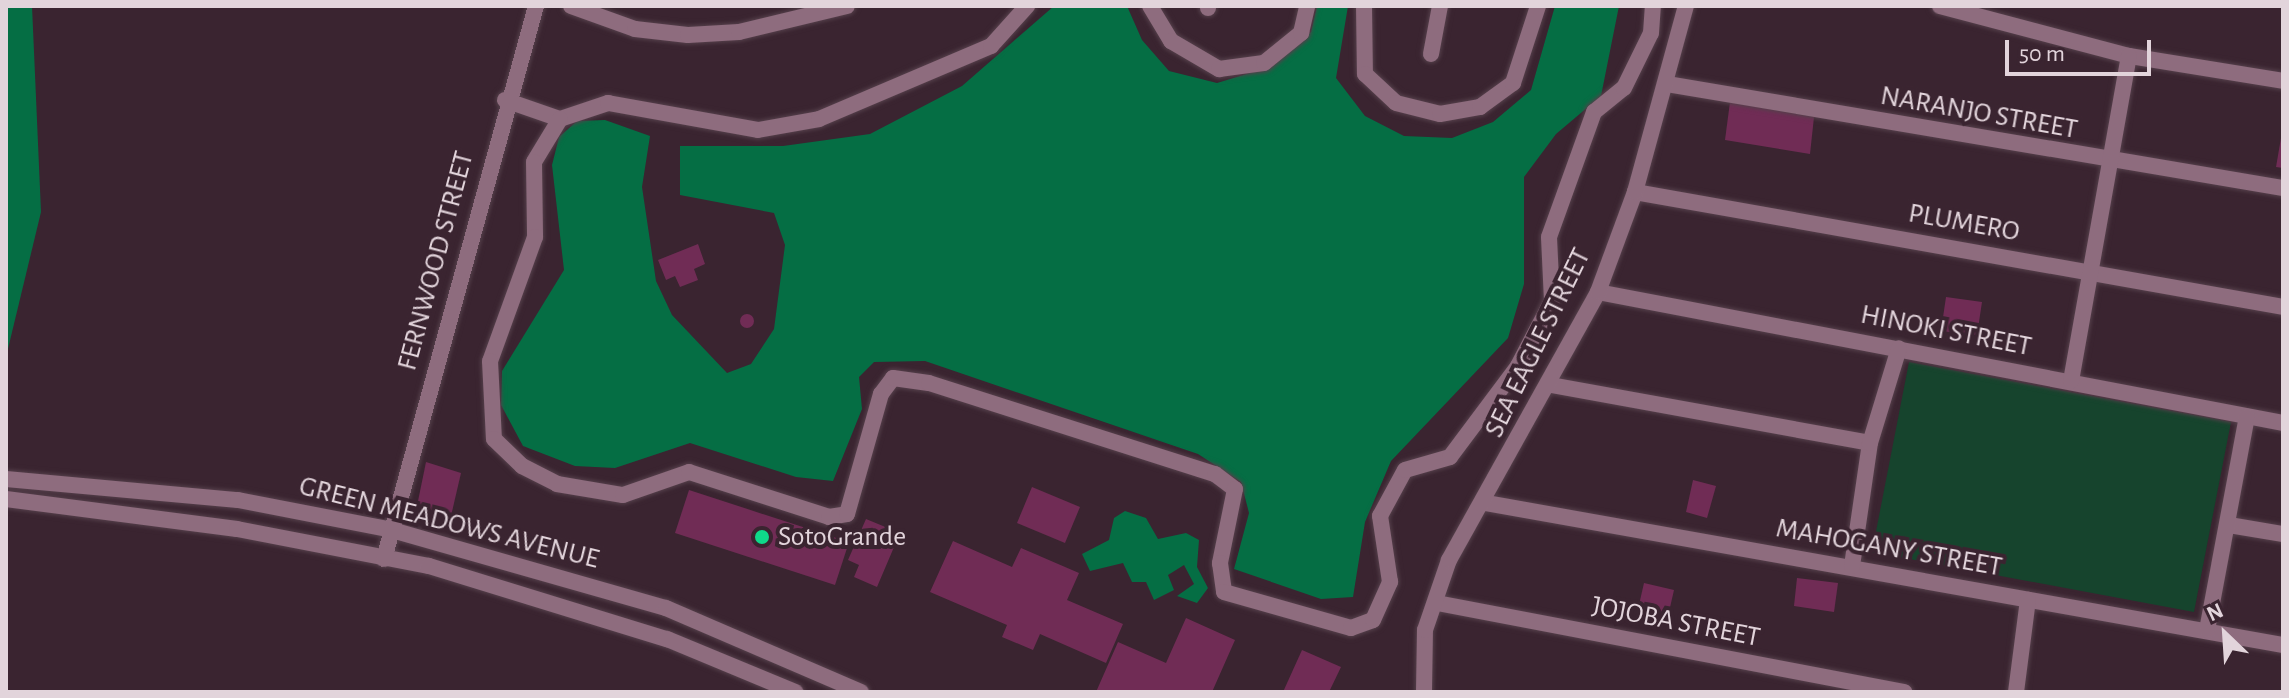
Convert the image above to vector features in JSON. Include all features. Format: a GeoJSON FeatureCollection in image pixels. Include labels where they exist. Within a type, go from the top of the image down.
{"type":"FeatureCollection","features":[{"type":"Feature","properties":{"kind":"street","name":"FERNWOOD STREET"},"geometry":{"type":"LineString","coordinates":[[384,559],[505,100],[536,6]]}},
{"type":"Feature","properties":{"kind":"street"},"geometry":{"type":"LineString","coordinates":[[571,6],[635,29],[688,35],[739,32],[847,6]]}},
{"type":"Feature","properties":{"kind":"street"},"geometry":{"type":"LineString","coordinates":[[505,100],[560,119],[608,103],[758,130],[819,119],[991,46],[1027,6]]}},
{"type":"Feature","properties":{"kind":"street"},"geometry":{"type":"LineString","coordinates":[[1150,6],[1171,41],[1219,69],[1264,63],[1301,33],[1307,6]]}},
{"type":"Feature","properties":{"kind":"street"},"geometry":{"type":"LineString","coordinates":[[1364,6],[1365,74],[1396,103],[1440,114],[1480,107],[1513,83],[1538,6]]}},
{"type":"Feature","properties":{"kind":"street"},"geometry":{"type":"LineString","coordinates":[[1431,54],[1440,6]]}},
{"type":"Feature","properties":{"kind":"street"},"geometry":{"type":"LineString","coordinates":[[560,119],[534,162],[535,237],[490,361],[494,439],[522,466],[557,484],[623,495],[689,472],[829,517],[847,514],[881,394],[893,378],[929,383],[1215,474],[1235,489],[1220,563],[1224,592],[1351,628],[1373,620],[1390,582],[1380,516],[1405,470],[1450,457],[1518,366],[1552,301],[1549,237],[1594,112],[1624,88],[1651,33],[1653,6]]}},
{"type":"Feature","properties":{"kind":"street","name":"SEA EAGLE STREET"},"geometry":{"type":"LineString","coordinates":[[1418,689],[1425,630],[1437,603],[1449,560],[1486,503],[1598,292],[1635,192],[1686,6]]}},
{"type":"Feature","properties":{"kind":"street"},"geometry":{"type":"LineString","coordinates":[[1940,6],[2129,56],[2283,81]]}},
{"type":"Feature","properties":{"kind":"street"},"geometry":{"type":"LineString","coordinates":[[2071,381],[2129,56]]}},
{"type":"Feature","properties":{"kind":"street","name":"NARANJO STREET"},"geometry":{"type":"LineString","coordinates":[[1667,84],[2110,162],[2283,188]]}},
{"type":"Feature","properties":{"kind":"street","name":"PLUMERO"},"geometry":{"type":"LineString","coordinates":[[1635,192],[2283,307]]}},
{"type":"Feature","properties":{"kind":"street","name":"HINOKI STREET"},"geometry":{"type":"LineString","coordinates":[[1598,292],[2283,423]]}},
{"type":"Feature","properties":{"kind":"street"},"geometry":{"type":"LineString","coordinates":[[1852,566],[1870,443],[1899,348]]}},
{"type":"Feature","properties":{"kind":"street"},"geometry":{"type":"LineString","coordinates":[[1551,385],[1870,443]]}},
{"type":"Feature","properties":{"kind":"street"},"geometry":{"type":"LineString","coordinates":[[2207,630],[2247,417]]}},
{"type":"Feature","properties":{"kind":"street","name":"GREEN MEADOWS AVENUE"},"geometry":{"type":"LineString","coordinates":[[6,479],[238,500],[392,530],[666,608],[861,692]]}},
{"type":"Feature","properties":{"kind":"street"},"geometry":{"type":"LineString","coordinates":[[126,514],[132,489]]}},
{"type":"Feature","properties":{"kind":"street","name":"GREEN MEADOWS AVENUE"},"geometry":{"type":"LineString","coordinates":[[6,499],[126,514],[384,559],[551,599],[795,692]]}},
{"type":"Feature","properties":{"kind":"street","name":"MAHOGANY STREET"},"geometry":{"type":"LineString","coordinates":[[1486,503],[2283,645]]}},
{"type":"Feature","properties":{"kind":"street"},"geometry":{"type":"LineString","coordinates":[[2229,525],[2283,534]]}},
{"type":"Feature","properties":{"kind":"street"},"geometry":{"type":"LineString","coordinates":[[2016,692],[2028,600]]}},
{"type":"Feature","properties":{"kind":"street","name":"JOJOBA STREET"},"geometry":{"type":"LineString","coordinates":[[1437,603],[1905,692]]}},
{"type":"Feature","properties":{"kind":"shaded area"},"geometry":{"type":"Polygon","coordinates":[[[6,6],[32,6],[41,212],[6,357],[6,6]]]}},
{"type":"Feature","properties":{"kind":"shaded area"},"geometry":{"type":"Polygon","coordinates":[[[1054,6],[1127,6],[1142,40],[1169,71],[1217,83],[1273,66],[1311,32],[1317,6],[1348,6],[1336,78],[1365,116],[1404,136],[1452,138],[1493,122],[1531,90],[1555,6],[1619,6],[1601,96],[1556,134],[1524,177],[1524,284],[1508,338],[1391,461],[1365,522],[1353,597],[1321,599],[1234,569],[1249,513],[1241,482],[1198,454],[925,361],[874,362],[859,377],[862,409],[833,481],[796,477],[690,443],[615,468],[575,466],[523,446],[501,405],[502,371],[564,270],[552,165],[559,137],[577,121],[605,120],[650,136],[642,187],[656,281],[672,315],[727,373],[751,364],[774,329],[785,245],[774,213],[680,195],[680,146],[783,146],[870,134],[962,86],[1054,6]]]}},
{"type":"Feature","properties":{"kind":"shaded area"},"geometry":{"type":"Polygon","coordinates":[[[1909,362],[2231,422],[2194,612],[1872,552],[1909,362]]]}},
{"type":"Feature","properties":{"kind":"shaded area"},"geometry":{"type":"Polygon","coordinates":[[[1125,511],[1146,518],[1158,539],[1186,533],[1199,540],[1197,567],[1208,588],[1197,603],[1177,596],[1194,584],[1184,565],[1168,575],[1174,590],[1154,600],[1146,582],[1132,582],[1123,563],[1090,571],[1082,554],[1109,540],[1114,518],[1125,511]]]}},
{"type":"Feature","properties":{"kind":"building"},"geometry":{"type":"Polygon","coordinates":[[[1730,102],[1814,117],[1810,154],[1725,140],[1730,102]]]}},
{"type":"Feature","properties":{"kind":"building"},"geometry":{"type":"Polygon","coordinates":[[[2283,138],[2283,168],[2276,167],[2283,138]]]}},
{"type":"Feature","properties":{"kind":"building"},"geometry":{"type":"Polygon","coordinates":[[[698,244],[705,264],[694,269],[698,280],[680,287],[675,276],[666,280],[658,260],[698,244]]]}},
{"type":"Feature","properties":{"kind":"building"},"geometry":{"type":"Polygon","coordinates":[[[1946,297],[1982,302],[1977,335],[1941,331],[1946,297]]]}},
{"type":"Feature","properties":{"kind":"building"},"geometry":{"type":"Polygon","coordinates":[[[747,314],[754,321],[747,328],[740,321],[747,314]]]}},
{"type":"Feature","properties":{"kind":"building"},"geometry":{"type":"Polygon","coordinates":[[[426,462],[461,473],[451,516],[417,506],[426,462]]]}},
{"type":"Feature","properties":{"kind":"building"},"geometry":{"type":"Polygon","coordinates":[[[1693,480],[1716,486],[1707,518],[1686,512],[1693,480]]]}},
{"type":"Feature","properties":{"kind":"building"},"geometry":{"type":"Polygon","coordinates":[[[1032,487],[1080,507],[1065,543],[1017,523],[1032,487]]]}},
{"type":"Feature","properties":{"kind":"building","name":"SotoGrande"},"geometry":{"type":"Polygon","coordinates":[[[689,490],[849,542],[835,585],[675,533],[689,490]]]}},
{"type":"Feature","properties":{"kind":"building"},"geometry":{"type":"Polygon","coordinates":[[[866,519],[900,533],[877,587],[854,577],[859,565],[848,560],[866,519]]]}},
{"type":"Feature","properties":{"kind":"building"},"geometry":{"type":"Polygon","coordinates":[[[953,541],[1012,567],[1021,548],[1079,573],[1067,600],[1123,624],[1106,663],[1040,634],[1033,650],[1002,637],[1007,625],[930,592],[953,541]]]}},
{"type":"Feature","properties":{"kind":"building"},"geometry":{"type":"Polygon","coordinates":[[[1797,578],[1838,583],[1834,612],[1794,606],[1797,578]]]}},
{"type":"Feature","properties":{"kind":"building"},"geometry":{"type":"Polygon","coordinates":[[[1644,583],[1674,590],[1666,625],[1636,618],[1644,583]]]}},
{"type":"Feature","properties":{"kind":"building"},"geometry":{"type":"Polygon","coordinates":[[[1186,618],[1235,640],[1212,692],[1096,692],[1118,642],[1166,663],[1186,618]]]}},
{"type":"Feature","properties":{"kind":"building"},"geometry":{"type":"Polygon","coordinates":[[[1302,650],[1341,667],[1329,692],[1283,692],[1302,650]]]}},
{"type":"Feature","properties":{"kind":"place","name":"SotoGrande"},"geometry":{"type":"Point","coordinates":[762,537]}}]}
